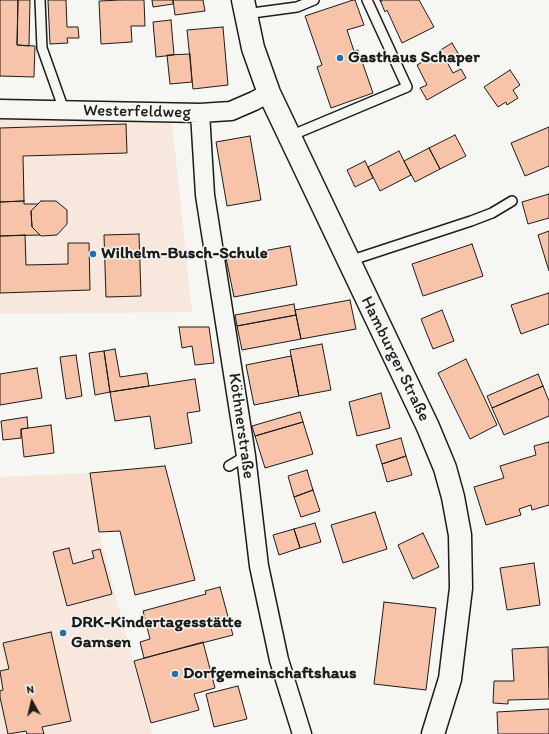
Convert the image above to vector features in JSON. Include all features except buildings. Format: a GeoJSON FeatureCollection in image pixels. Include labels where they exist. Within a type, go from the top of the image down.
{"type":"FeatureCollection","features":[{"type":"Feature","properties":{"kind":"street","name":"Hamburger Straße"},"geometry":{"type":"LineString","coordinates":[[244,7],[253,48],[270,93],[431,434],[447,476],[453,498],[460,535],[461,588],[450,679],[433,734]]}},
{"type":"Feature","properties":{"kind":"street","name":"Westerfeldweg"},"geometry":{"type":"LineString","coordinates":[[0,109],[200,113],[231,111],[270,93]]}},
{"type":"Feature","properties":{"kind":"street","name":"Köthnerstraße"},"geometry":{"type":"LineString","coordinates":[[200,113],[204,195],[246,456],[259,566],[279,660],[302,734]]}},
{"type":"Feature","properties":{"kind":"lane"},"geometry":{"type":"LineString","coordinates":[[40,0],[42,48],[64,110]]}},
{"type":"Feature","properties":{"kind":"lane"},"geometry":{"type":"LineString","coordinates":[[244,7],[297,7],[314,0]]}},
{"type":"Feature","properties":{"kind":"lane"},"geometry":{"type":"LineString","coordinates":[[290,136],[407,87],[367,0]]}},
{"type":"Feature","properties":{"kind":"lane"},"geometry":{"type":"LineString","coordinates":[[348,261],[471,221],[492,213],[512,201]]}},
{"type":"Feature","properties":{"kind":"lane"},"geometry":{"type":"LineString","coordinates":[[229,466],[246,456]]}},
{"type":"Feature","properties":{"kind":"shaded area","name":"Wilhelm-Busch-Schule"},"geometry":{"type":"Polygon","coordinates":[[[0,119],[172,123],[192,312],[0,314],[0,119]]]}},
{"type":"Feature","properties":{"kind":"shaded area","name":"DRK-Kindertagesstätte Gamsen"},"geometry":{"type":"Polygon","coordinates":[[[90,473],[99,532],[152,734],[0,734],[0,477],[90,473]]]}},
{"type":"Feature","properties":{"kind":"place","name":"Gasthaus Schaper"},"geometry":{"type":"Point","coordinates":[340,58]}},
{"type":"Feature","properties":{"kind":"place","name":"Wilhelm-Busch-Schule"},"geometry":{"type":"Point","coordinates":[93,254]}},
{"type":"Feature","properties":{"kind":"place","name":"DRK-Kindertagesstätte Gamsen"},"geometry":{"type":"Point","coordinates":[63,633]}},
{"type":"Feature","properties":{"kind":"place","name":"Dorfgemeinschaftshaus"},"geometry":{"type":"Point","coordinates":[175,674]}}]}
